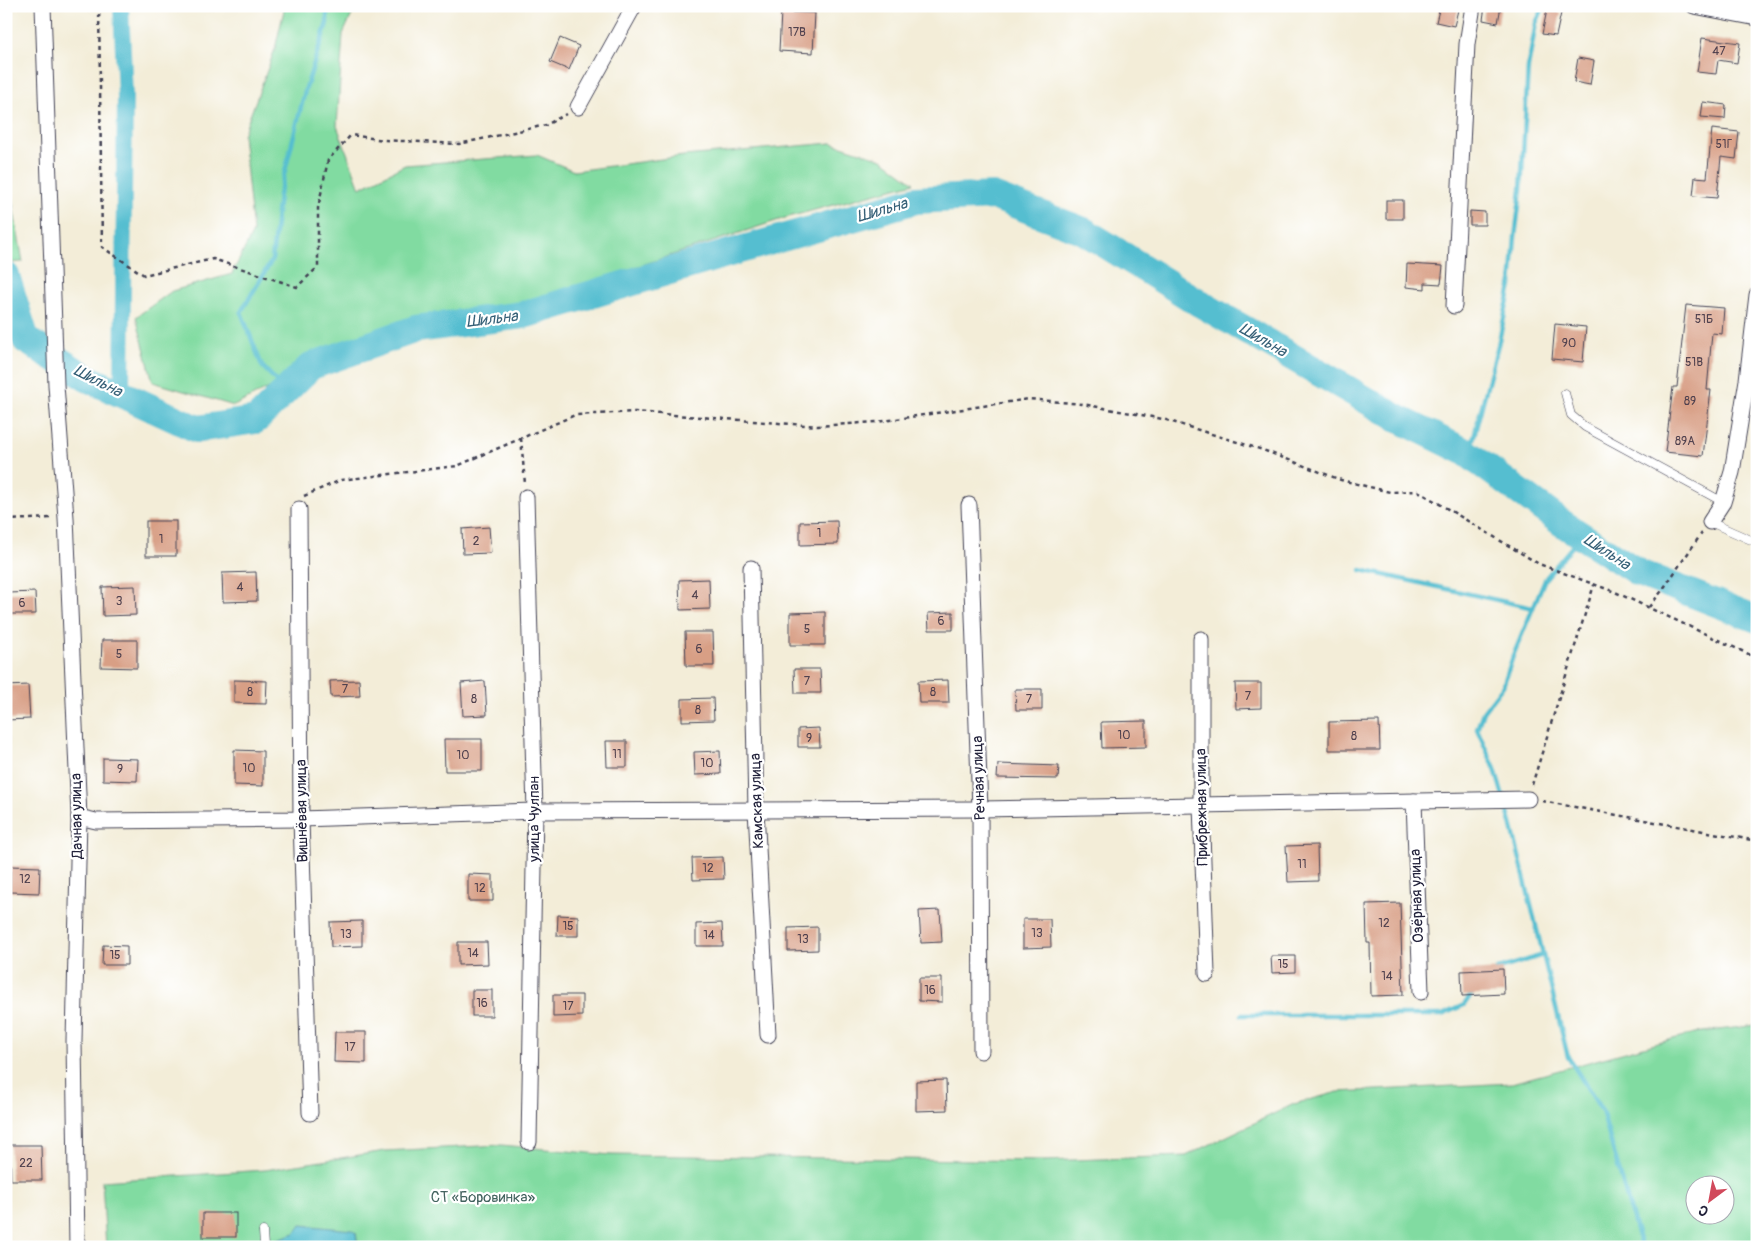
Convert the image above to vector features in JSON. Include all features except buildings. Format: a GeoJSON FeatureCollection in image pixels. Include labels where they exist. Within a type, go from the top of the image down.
{"type":"FeatureCollection","features":[{"type":"Feature","properties":{"kind":"street","name":"Дачная улица"},"geometry":{"type":"LineString","coordinates":[[43,6],[56,385],[66,518],[79,817],[74,1041],[77,1247]]}},
{"type":"Feature","properties":{"kind":"street"},"geometry":{"type":"LineString","coordinates":[[578,107],[634,6]]}},
{"type":"Feature","properties":{"kind":"street"},"geometry":{"type":"LineString","coordinates":[[1454,306],[1467,44],[1474,6]]}},
{"type":"Feature","properties":{"kind":"street"},"geometry":{"type":"LineString","coordinates":[[1694,6],[1757,18]]}},
{"type":"Feature","properties":{"kind":"street"},"geometry":{"type":"LineString","coordinates":[[1710,522],[1723,502],[1732,472],[1741,424],[1757,295]]}},
{"type":"Feature","properties":{"kind":"street","name":"улица Чулпан"},"geometry":{"type":"LineString","coordinates":[[526,497],[535,811],[529,1142]]}},
{"type":"Feature","properties":{"kind":"street","name":"Речная улица"},"geometry":{"type":"LineString","coordinates":[[969,505],[980,809],[981,1051]]}},
{"type":"Feature","properties":{"kind":"street","name":"Вишнёвая улица"},"geometry":{"type":"LineString","coordinates":[[299,510],[301,819],[310,1112]]}},
{"type":"Feature","properties":{"kind":"street","name":"Камская улица"},"geometry":{"type":"LineString","coordinates":[[752,568],[756,810],[768,1035]]}},
{"type":"Feature","properties":{"kind":"street","name":"Прибрежная улица"},"geometry":{"type":"LineString","coordinates":[[1201,639],[1201,805],[1207,974]]}},
{"type":"Feature","properties":{"kind":"street"},"geometry":{"type":"LineString","coordinates":[[79,817],[96,820],[301,819],[535,811],[980,809],[1528,799]]}},
{"type":"Feature","properties":{"kind":"street","name":"Озёрная улица"},"geometry":{"type":"LineString","coordinates":[[1414,801],[1421,992]]}},
{"type":"Feature","properties":{"kind":"lane"},"geometry":{"type":"LineString","coordinates":[[1565,393],[1571,415],[1585,426],[1723,502]]}},
{"type":"Feature","properties":{"kind":"lane"},"geometry":{"type":"LineString","coordinates":[[1710,522],[1757,541]]}},
{"type":"Feature","properties":{"kind":"lane"},"geometry":{"type":"LineString","coordinates":[[263,1231],[264,1247]]}},
{"type":"Feature","properties":{"kind":"path"},"geometry":{"type":"LineString","coordinates":[[99,6],[102,247],[144,275],[213,259],[297,287],[318,267],[318,208],[328,160],[351,135],[384,140],[459,144],[546,124],[578,107]]}},
{"type":"Feature","properties":{"kind":"path"},"geometry":{"type":"LineString","coordinates":[[299,510],[298,498],[341,480],[457,466],[575,414],[635,412],[818,426],[877,422],[1030,399],[1082,404],[1163,419],[1263,450],[1341,480],[1390,492],[1418,491],[1538,564],[1594,584],[1649,607],[1757,658]]}},
{"type":"Feature","properties":{"kind":"path"},"geometry":{"type":"LineString","coordinates":[[521,438],[526,497]]}},
{"type":"Feature","properties":{"kind":"path"},"geometry":{"type":"LineString","coordinates":[[6,520],[66,518]]}},
{"type":"Feature","properties":{"kind":"path"},"geometry":{"type":"LineString","coordinates":[[1649,607],[1710,522]]}},
{"type":"Feature","properties":{"kind":"path"},"geometry":{"type":"LineString","coordinates":[[1594,584],[1528,799],[1757,841]]}},
{"type":"Feature","properties":{"kind":"green space"},"geometry":{"type":"Polygon","coordinates":[[[285,6],[356,6],[343,34],[337,126],[360,188],[405,165],[537,155],[574,171],[684,156],[832,143],[882,159],[914,183],[785,218],[517,306],[415,321],[312,366],[234,406],[153,382],[136,317],[172,291],[232,274],[253,232],[243,135],[275,49],[285,6]]]}},
{"type":"Feature","properties":{"kind":"green space"},"geometry":{"type":"Polygon","coordinates":[[[6,167],[23,262],[6,263],[6,167]]]}},
{"type":"Feature","properties":{"kind":"green space","name":"СТ «Боровинка»"},"geometry":{"type":"Polygon","coordinates":[[[1757,1025],[1757,1247],[106,1247],[102,1181],[265,1170],[385,1151],[501,1145],[611,1155],[1044,1161],[1186,1156],[1294,1104],[1338,1092],[1512,1083],[1695,1033],[1757,1025]]]}},
{"type":"Feature","properties":{"kind":"water"},"geometry":{"type":"Polygon","coordinates":[[[301,1225],[352,1230],[356,1233],[358,1247],[275,1247],[275,1240],[295,1233],[301,1225]]]}},
{"type":"Feature","properties":{"kind":"waterway"},"geometry":{"type":"LineString","coordinates":[[121,6],[125,96],[122,394]]}},
{"type":"Feature","properties":{"kind":"waterway"},"geometry":{"type":"LineString","coordinates":[[286,391],[262,366],[241,312],[272,260],[279,195],[305,91],[327,23],[327,6]]}},
{"type":"Feature","properties":{"kind":"waterway"},"geometry":{"type":"LineString","coordinates":[[1469,455],[1498,345],[1511,286],[1521,190],[1528,67],[1536,23],[1544,6]]}},
{"type":"Feature","properties":{"kind":"waterway","name":"Шильна"},"geometry":{"type":"LineString","coordinates":[[6,276],[26,340],[87,378],[197,429],[256,420],[311,366],[416,329],[523,315],[726,254],[916,200],[993,196],[1084,231],[1201,304],[1399,419],[1464,451],[1562,523],[1639,573],[1757,619]]}},
{"type":"Feature","properties":{"kind":"waterway"},"geometry":{"type":"LineString","coordinates":[[1581,536],[1545,579],[1513,656],[1503,686],[1483,712],[1477,729],[1495,769],[1511,823],[1568,1057],[1602,1111],[1641,1247]]}},
{"type":"Feature","properties":{"kind":"waterway"},"geometry":{"type":"LineString","coordinates":[[1361,570],[1533,608]]}},
{"type":"Feature","properties":{"kind":"waterway"},"geometry":{"type":"LineString","coordinates":[[1496,970],[1543,955]]}},
{"type":"Feature","properties":{"kind":"waterway"},"geometry":{"type":"LineString","coordinates":[[1241,1015],[1442,1015],[1464,1005],[1473,992]]}}]}
